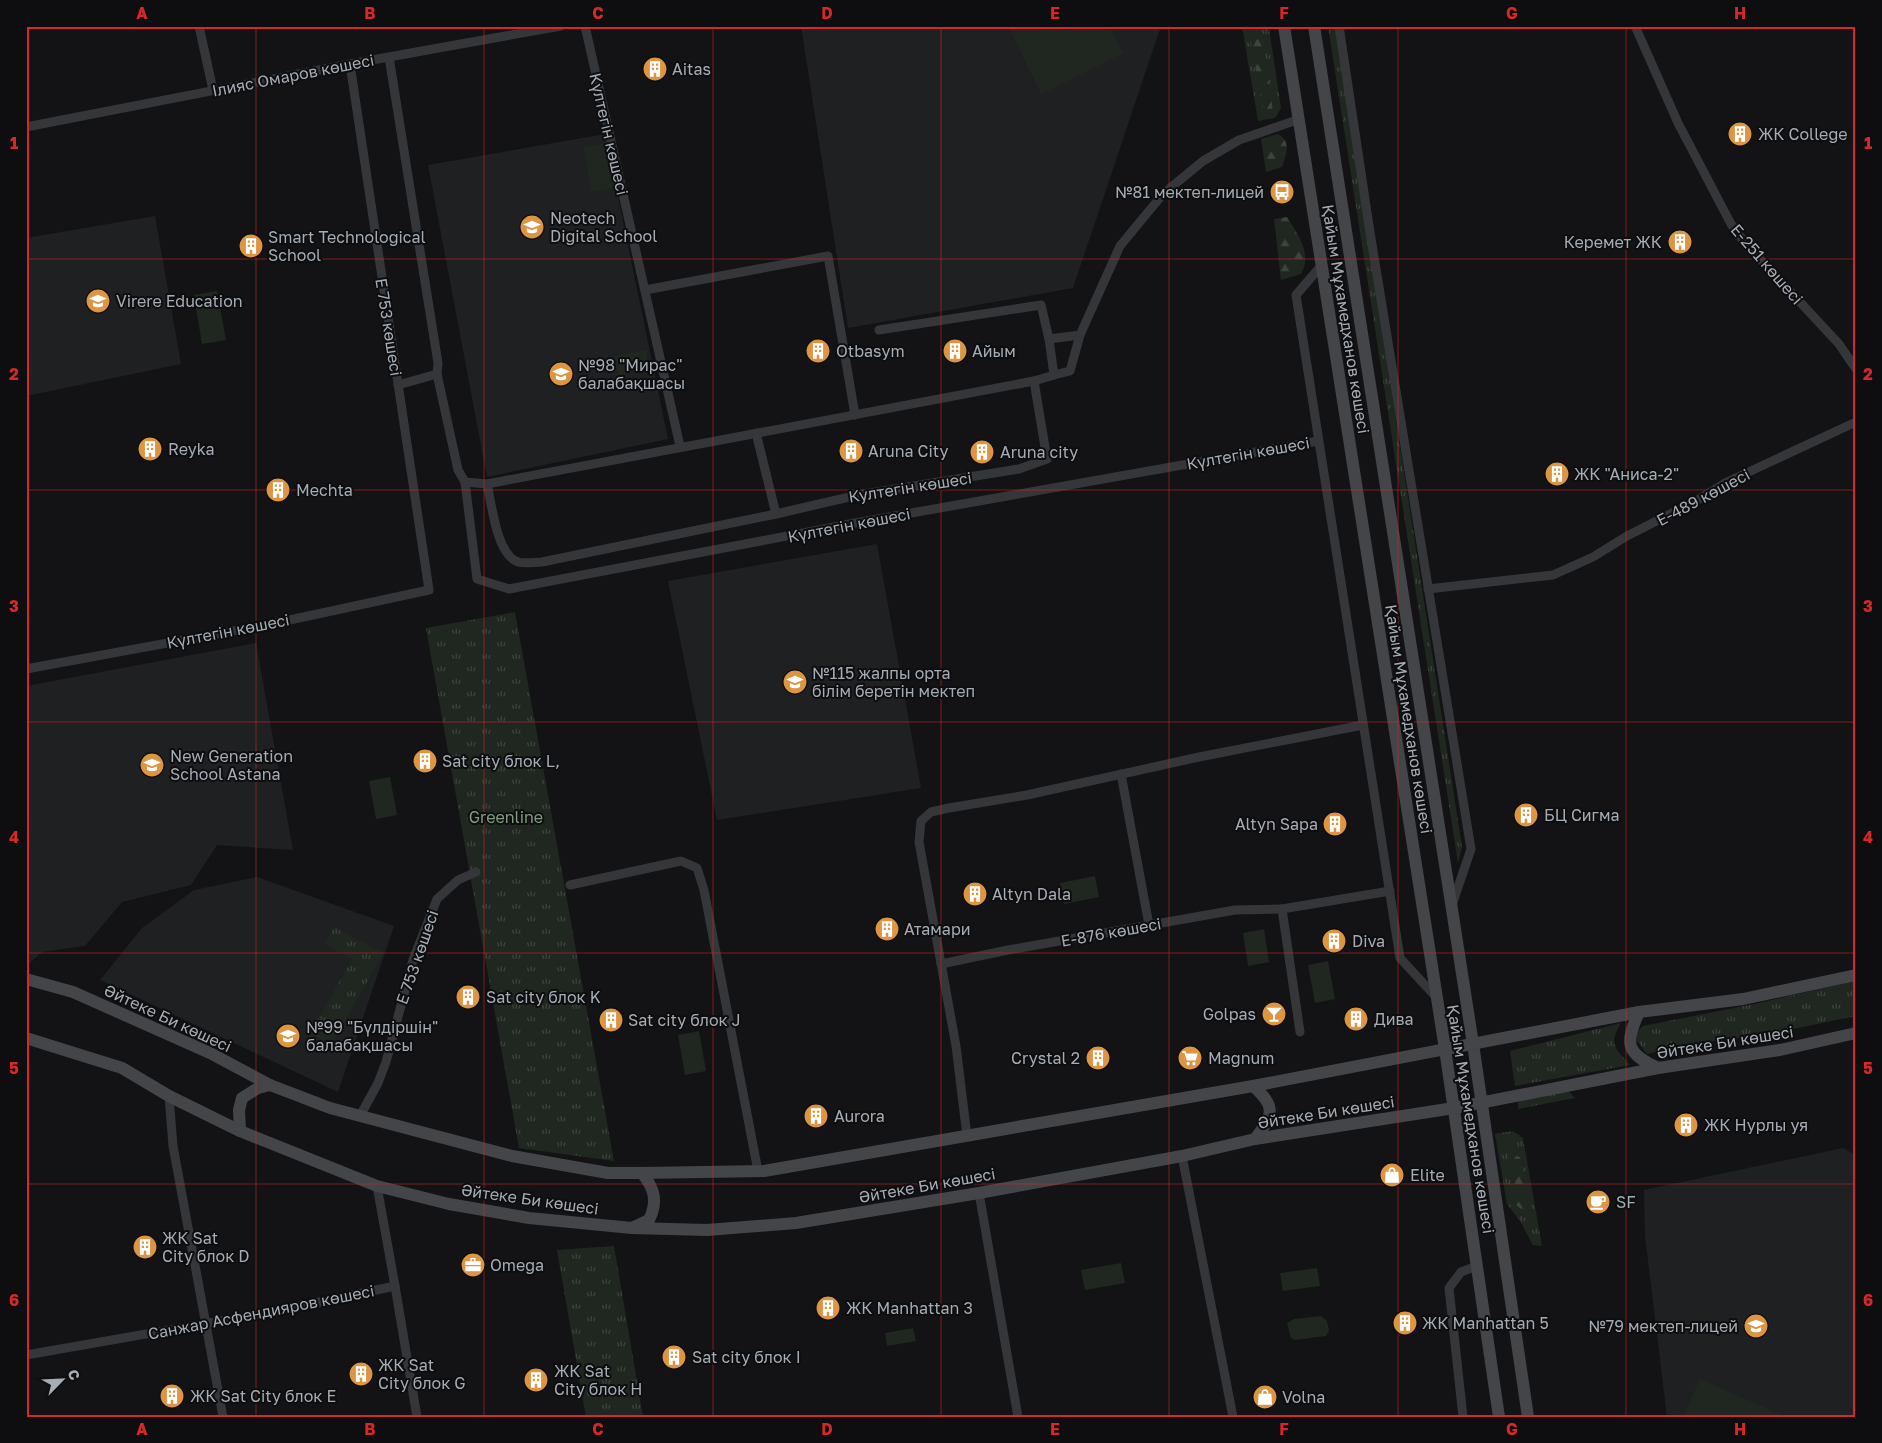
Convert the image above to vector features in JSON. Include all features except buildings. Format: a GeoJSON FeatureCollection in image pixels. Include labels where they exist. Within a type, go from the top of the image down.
{"type":"FeatureCollection","features":[{"type":"Feature","properties":{"kind":"street"},"geometry":{"type":"LineString","coordinates":[[199,26],[213,90]]}},
{"type":"Feature","properties":{"kind":"street","name":"Ілияс Омаров көшесі"},"geometry":{"type":"LineString","coordinates":[[26,127],[350,64],[561,26]]}},
{"type":"Feature","properties":{"kind":"street","name":"Күлтегін көшесі"},"geometry":{"type":"LineString","coordinates":[[585,26],[680,446]]}},
{"type":"Feature","properties":{"kind":"street","name":"Қайым Мұхамедханов көшесі"},"geometry":{"type":"LineString","coordinates":[[1314,26],[1474,1044],[1528,1417]]}},
{"type":"Feature","properties":{"kind":"street"},"geometry":{"type":"LineString","coordinates":[[1340,26],[1471,849],[1452,905]]}},
{"type":"Feature","properties":{"kind":"street","name":"Е-251 көшесі"},"geometry":{"type":"LineString","coordinates":[[1635,26],[1678,123],[1731,224],[1745,243],[1839,344],[1856,369]]}},
{"type":"Feature","properties":{"kind":"street","name":"Қайым Мұхамедханов көшесі"},"geometry":{"type":"LineString","coordinates":[[1283,30],[1445,1049],[1499,1417]]}},
{"type":"Feature","properties":{"kind":"street"},"geometry":{"type":"LineString","coordinates":[[389,57],[436,347],[438,374],[458,470],[466,482],[487,484],[680,446],[1034,381],[1070,371],[1080,335],[1120,246],[1164,194],[1203,161],[1239,140],[1297,120]]}},
{"type":"Feature","properties":{"kind":"street","name":"Е 753 көшесі"},"geometry":{"type":"LineString","coordinates":[[350,64],[429,590]]}},
{"type":"Feature","properties":{"kind":"street"},"geometry":{"type":"LineString","coordinates":[[646,290],[828,256],[855,415]]}},
{"type":"Feature","properties":{"kind":"street"},"geometry":{"type":"LineString","coordinates":[[1321,266],[1296,295],[1318,441],[1400,958],[1436,997]]}},
{"type":"Feature","properties":{"kind":"street"},"geometry":{"type":"LineString","coordinates":[[879,330],[1041,305],[1049,339],[1054,375]]}},
{"type":"Feature","properties":{"kind":"street"},"geometry":{"type":"LineString","coordinates":[[1049,339],[1080,335]]}},
{"type":"Feature","properties":{"kind":"street"},"geometry":{"type":"LineString","coordinates":[[398,385],[438,374]]}},
{"type":"Feature","properties":{"kind":"street","name":"Култегін көшесі"},"geometry":{"type":"LineString","coordinates":[[776,514],[858,494],[1019,469],[1047,459],[1034,381]]}},
{"type":"Feature","properties":{"kind":"street","name":"Е-489 көшесі"},"geometry":{"type":"LineString","coordinates":[[1428,588],[1553,575],[1593,557],[1627,536],[1696,501],[1725,482],[1856,422]]}},
{"type":"Feature","properties":{"kind":"street"},"geometry":{"type":"LineString","coordinates":[[487,484],[500,540],[507,552],[518,562],[542,562],[776,514],[756,433]]}},
{"type":"Feature","properties":{"kind":"street","name":"Күлтегін көшесі"},"geometry":{"type":"LineString","coordinates":[[466,482],[478,579],[509,589],[855,523],[1318,441]]}},
{"type":"Feature","properties":{"kind":"street","name":"Күлтегін көшесі"},"geometry":{"type":"LineString","coordinates":[[26,670],[271,624],[429,590]]}},
{"type":"Feature","properties":{"kind":"street"},"geometry":{"type":"LineString","coordinates":[[967,1136],[962,1080],[919,842],[921,821],[931,812],[949,808],[1027,795],[1363,725]]}},
{"type":"Feature","properties":{"kind":"street"},"geometry":{"type":"LineString","coordinates":[[1121,774],[1149,925]]}},
{"type":"Feature","properties":{"kind":"street"},"geometry":{"type":"LineString","coordinates":[[570,885],[681,861],[697,868],[706,900],[758,1171]]}},
{"type":"Feature","properties":{"kind":"street","name":"Е 753 көшесі"},"geometry":{"type":"LineString","coordinates":[[360,1116],[378,1083],[386,1062],[413,960],[437,899],[458,880],[476,872]]}},
{"type":"Feature","properties":{"kind":"street","name":"Е-876 көшесі"},"geometry":{"type":"LineString","coordinates":[[941,964],[1008,950],[1235,910],[1282,909],[1390,891]]}},
{"type":"Feature","properties":{"kind":"street"},"geometry":{"type":"LineString","coordinates":[[1282,909],[1300,1032]]}},
{"type":"Feature","properties":{"kind":"street","name":"Әйтеке Би көшесі"},"geometry":{"type":"LineString","coordinates":[[26,978],[73,992],[210,1054],[270,1084],[330,1108],[512,1156],[608,1173],[642,1173],[758,1171],[1253,1086],[1639,1012],[1743,999],[1856,975]]}},
{"type":"Feature","properties":{"kind":"street"},"geometry":{"type":"LineString","coordinates":[[1639,1012],[1629,1033],[1632,1048],[1644,1062],[1658,1068]]}},
{"type":"Feature","properties":{"kind":"street","name":"Әйтеке Би көшесі"},"geometry":{"type":"LineString","coordinates":[[26,1038],[122,1068],[169,1096],[240,1131],[377,1186],[449,1204],[529,1218],[632,1228],[707,1230],[796,1223],[979,1193],[1182,1156],[1255,1139],[1454,1108],[1658,1068],[1780,1050],[1856,1033]]}},
{"type":"Feature","properties":{"kind":"street"},"geometry":{"type":"LineString","coordinates":[[240,1131],[239,1110],[242,1098],[258,1088],[270,1084]]}},
{"type":"Feature","properties":{"kind":"street"},"geometry":{"type":"LineString","coordinates":[[1253,1086],[1266,1097],[1270,1108],[1267,1123],[1255,1139]]}},
{"type":"Feature","properties":{"kind":"street"},"geometry":{"type":"LineString","coordinates":[[169,1096],[173,1146],[224,1417]]}},
{"type":"Feature","properties":{"kind":"street"},"geometry":{"type":"LineString","coordinates":[[1182,1156],[1233,1417]]}},
{"type":"Feature","properties":{"kind":"street"},"geometry":{"type":"LineString","coordinates":[[632,1228],[648,1220],[655,1201],[654,1193],[642,1173]]}},
{"type":"Feature","properties":{"kind":"street","name":"Санжар Асфендияров көшесі"},"geometry":{"type":"LineString","coordinates":[[26,1355],[361,1295],[395,1286],[377,1186]]}},
{"type":"Feature","properties":{"kind":"street"},"geometry":{"type":"LineString","coordinates":[[979,1193],[1018,1417]]}},
{"type":"Feature","properties":{"kind":"street"},"geometry":{"type":"LineString","coordinates":[[1463,1417],[1449,1288],[1461,1272],[1477,1266]]}},
{"type":"Feature","properties":{"kind":"street"},"geometry":{"type":"LineString","coordinates":[[395,1286],[417,1417]]}},
{"type":"Feature","properties":{"kind":"shaded area"},"geometry":{"type":"Polygon","coordinates":[[[801,26],[1161,26],[1073,288],[848,328],[801,26]]]}},
{"type":"Feature","properties":{"kind":"shaded area"},"geometry":{"type":"Polygon","coordinates":[[[605,134],[668,439],[487,477],[428,165],[605,134]]]}},
{"type":"Feature","properties":{"kind":"shaded area","name":"Virere Education"},"geometry":{"type":"Polygon","coordinates":[[[155,216],[181,364],[26,396],[26,238],[155,216]]]}},
{"type":"Feature","properties":{"kind":"shaded area","name":"№115 жалпы орта білім беретін мектеп"},"geometry":{"type":"Polygon","coordinates":[[[877,544],[921,788],[717,820],[668,581],[877,544]]]}},
{"type":"Feature","properties":{"kind":"shaded area","name":"New Generation School Astana"},"geometry":{"type":"Polygon","coordinates":[[[256,643],[293,850],[217,845],[191,885],[122,902],[85,946],[42,952],[26,966],[26,686],[256,643]]]}},
{"type":"Feature","properties":{"kind":"shaded area","name":"№99 \"Бүлдіршін\" балабақшасы"},"geometry":{"type":"Polygon","coordinates":[[[257,877],[394,926],[338,1092],[100,980],[142,928],[194,890],[257,877]]]}},
{"type":"Feature","properties":{"kind":"shaded area","name":"№79 мектеп-лицей"},"geometry":{"type":"Polygon","coordinates":[[[1843,1148],[1856,1155],[1856,1417],[1667,1417],[1645,1236],[1644,1190],[1843,1148]]]}},
{"type":"Feature","properties":{"kind":"green space"},"geometry":{"type":"Polygon","coordinates":[[[1012,26],[1110,26],[1123,53],[1041,94],[1009,28],[1012,26]]]}},
{"type":"Feature","properties":{"kind":"green space"},"geometry":{"type":"Polygon","coordinates":[[[1242,26],[1268,26],[1269,28],[1281,108],[1275,118],[1258,121],[1242,26]]]}},
{"type":"Feature","properties":{"kind":"green space"},"geometry":{"type":"Polygon","coordinates":[[[1248,26],[1261,26],[1273,112],[1264,114],[1248,26]]]}},
{"type":"Feature","properties":{"kind":"green space"},"geometry":{"type":"Polygon","coordinates":[[[1328,26],[1335,26],[1462,847],[1458,863],[1328,26]]]}},
{"type":"Feature","properties":{"kind":"green space"},"geometry":{"type":"Polygon","coordinates":[[[1278,134],[1285,141],[1287,149],[1285,158],[1282,167],[1266,172],[1261,139],[1278,134]]]}},
{"type":"Feature","properties":{"kind":"green space"},"geometry":{"type":"Polygon","coordinates":[[[605,143],[614,188],[592,192],[583,147],[605,143]]]}},
{"type":"Feature","properties":{"kind":"green space"},"geometry":{"type":"Polygon","coordinates":[[[1287,217],[1302,244],[1305,259],[1301,274],[1281,280],[1274,219],[1287,217]]]}},
{"type":"Feature","properties":{"kind":"green space"},"geometry":{"type":"Polygon","coordinates":[[[217,291],[226,340],[202,344],[194,295],[217,291]]]}},
{"type":"Feature","properties":{"kind":"green space"},"geometry":{"type":"Polygon","coordinates":[[[646,350],[649,369],[618,375],[614,356],[646,350]]]}},
{"type":"Feature","properties":{"kind":"green space","name":"Greenline"},"geometry":{"type":"Polygon","coordinates":[[[515,612],[614,1161],[519,1148],[426,628],[515,612]]]}},
{"type":"Feature","properties":{"kind":"green space"},"geometry":{"type":"Polygon","coordinates":[[[390,777],[397,815],[376,819],[369,781],[390,777]]]}},
{"type":"Feature","properties":{"kind":"green space"},"geometry":{"type":"Polygon","coordinates":[[[1095,876],[1099,897],[1064,904],[1060,883],[1095,876]]]}},
{"type":"Feature","properties":{"kind":"green space"},"geometry":{"type":"Polygon","coordinates":[[[334,927],[383,953],[329,1050],[308,1038],[352,959],[325,944],[334,927]]]}},
{"type":"Feature","properties":{"kind":"green space"},"geometry":{"type":"Polygon","coordinates":[[[1264,929],[1269,962],[1248,966],[1243,933],[1264,929]]]}},
{"type":"Feature","properties":{"kind":"green space"},"geometry":{"type":"Polygon","coordinates":[[[1328,961],[1335,999],[1315,1003],[1308,965],[1328,961]]]}},
{"type":"Feature","properties":{"kind":"green space"},"geometry":{"type":"Polygon","coordinates":[[[1856,981],[1856,1016],[1759,1036],[1687,1044],[1647,1054],[1637,1041],[1637,1032],[1643,1026],[1856,981]]]}},
{"type":"Feature","properties":{"kind":"green space"},"geometry":{"type":"Polygon","coordinates":[[[1621,1023],[1615,1036],[1615,1046],[1630,1065],[1515,1086],[1510,1051],[1621,1023]]]}},
{"type":"Feature","properties":{"kind":"green space"},"geometry":{"type":"Polygon","coordinates":[[[699,1031],[706,1071],[685,1075],[678,1035],[699,1031]]]}},
{"type":"Feature","properties":{"kind":"green space"},"geometry":{"type":"Polygon","coordinates":[[[1568,1091],[1575,1098],[1518,1109],[1518,1101],[1568,1091]]]}},
{"type":"Feature","properties":{"kind":"green space"},"geometry":{"type":"Polygon","coordinates":[[[1513,1131],[1523,1138],[1542,1246],[1533,1245],[1520,1221],[1507,1204],[1495,1134],[1513,1131]]]}},
{"type":"Feature","properties":{"kind":"green space"},"geometry":{"type":"Polygon","coordinates":[[[1508,1154],[1520,1157],[1530,1216],[1516,1205],[1508,1154]]]}},
{"type":"Feature","properties":{"kind":"green space"},"geometry":{"type":"Polygon","coordinates":[[[614,1246],[643,1417],[586,1417],[557,1250],[614,1246]]]}},
{"type":"Feature","properties":{"kind":"green space"},"geometry":{"type":"Polygon","coordinates":[[[1121,1263],[1125,1283],[1085,1290],[1081,1270],[1121,1263]]]}},
{"type":"Feature","properties":{"kind":"green space"},"geometry":{"type":"Polygon","coordinates":[[[1317,1268],[1320,1286],[1283,1291],[1280,1273],[1317,1268]]]}},
{"type":"Feature","properties":{"kind":"green space"},"geometry":{"type":"Polygon","coordinates":[[[1321,1316],[1327,1321],[1329,1331],[1326,1336],[1295,1340],[1291,1338],[1287,1323],[1294,1319],[1321,1316]]]}},
{"type":"Feature","properties":{"kind":"green space"},"geometry":{"type":"Polygon","coordinates":[[[913,1328],[916,1341],[887,1346],[885,1333],[913,1328]]]}},
{"type":"Feature","properties":{"kind":"green space"},"geometry":{"type":"Polygon","coordinates":[[[1700,1379],[1786,1417],[1683,1417],[1700,1379]]]}},
{"type":"Feature","properties":{"kind":"place","name":"Aitas"},"geometry":{"type":"Point","coordinates":[655,69]}},
{"type":"Feature","properties":{"kind":"place","name":"ЖК College"},"geometry":{"type":"Point","coordinates":[1740,134]}},
{"type":"Feature","properties":{"kind":"place","name":"№81 мектеп-лицей"},"geometry":{"type":"Point","coordinates":[1282,192]}},
{"type":"Feature","properties":{"kind":"place","name":"Neotech Digital School"},"geometry":{"type":"Point","coordinates":[532,227]}},
{"type":"Feature","properties":{"kind":"place","name":"Керемет ЖК"},"geometry":{"type":"Point","coordinates":[1680,242]}},
{"type":"Feature","properties":{"kind":"place","name":"Smart Technological School"},"geometry":{"type":"Point","coordinates":[251,246]}},
{"type":"Feature","properties":{"kind":"place","name":"Virere Education"},"geometry":{"type":"Point","coordinates":[98,301]}},
{"type":"Feature","properties":{"kind":"place","name":"Otbasym"},"geometry":{"type":"Point","coordinates":[818,351]}},
{"type":"Feature","properties":{"kind":"place","name":"Айым"},"geometry":{"type":"Point","coordinates":[955,351]}},
{"type":"Feature","properties":{"kind":"place","name":"№98 \"Мирас\" балабақшасы"},"geometry":{"type":"Point","coordinates":[561,374]}},
{"type":"Feature","properties":{"kind":"place","name":"Reyka"},"geometry":{"type":"Point","coordinates":[150,449]}},
{"type":"Feature","properties":{"kind":"place","name":"Aruna City"},"geometry":{"type":"Point","coordinates":[851,451]}},
{"type":"Feature","properties":{"kind":"place","name":"Aruna city"},"geometry":{"type":"Point","coordinates":[982,452]}},
{"type":"Feature","properties":{"kind":"place","name":"ЖК \"Аниса-2\""},"geometry":{"type":"Point","coordinates":[1557,474]}},
{"type":"Feature","properties":{"kind":"place","name":"Mechta"},"geometry":{"type":"Point","coordinates":[278,490]}},
{"type":"Feature","properties":{"kind":"place","name":"№115 жалпы орта білім беретін мектеп"},"geometry":{"type":"Point","coordinates":[795,682]}},
{"type":"Feature","properties":{"kind":"place","name":"Sat city блок L,"},"geometry":{"type":"Point","coordinates":[425,761]}},
{"type":"Feature","properties":{"kind":"place","name":"New Generation School Astana"},"geometry":{"type":"Point","coordinates":[152,765]}},
{"type":"Feature","properties":{"kind":"place","name":"БЦ Сигма"},"geometry":{"type":"Point","coordinates":[1526,815]}},
{"type":"Feature","properties":{"kind":"place","name":"Altyn Sapa"},"geometry":{"type":"Point","coordinates":[1335,824]}},
{"type":"Feature","properties":{"kind":"place","name":"Altyn Dala"},"geometry":{"type":"Point","coordinates":[975,894]}},
{"type":"Feature","properties":{"kind":"place","name":"Атамари"},"geometry":{"type":"Point","coordinates":[887,929]}},
{"type":"Feature","properties":{"kind":"place","name":"Diva"},"geometry":{"type":"Point","coordinates":[1334,941]}},
{"type":"Feature","properties":{"kind":"place","name":"Sat city блок K"},"geometry":{"type":"Point","coordinates":[468,997]}},
{"type":"Feature","properties":{"kind":"place","name":"Golpas"},"geometry":{"type":"Point","coordinates":[1274,1014]}},
{"type":"Feature","properties":{"kind":"place","name":"Дива"},"geometry":{"type":"Point","coordinates":[1356,1019]}},
{"type":"Feature","properties":{"kind":"place","name":"Sat city блок J"},"geometry":{"type":"Point","coordinates":[611,1020]}},
{"type":"Feature","properties":{"kind":"place","name":"№99 \"Бүлдіршін\" балабақшасы"},"geometry":{"type":"Point","coordinates":[288,1036]}},
{"type":"Feature","properties":{"kind":"place","name":"Crystal 2"},"geometry":{"type":"Point","coordinates":[1098,1058]}},
{"type":"Feature","properties":{"kind":"place","name":"Magnum"},"geometry":{"type":"Point","coordinates":[1190,1058]}},
{"type":"Feature","properties":{"kind":"place","name":"Aurora"},"geometry":{"type":"Point","coordinates":[816,1116]}},
{"type":"Feature","properties":{"kind":"place","name":"ЖК Нурлы уя"},"geometry":{"type":"Point","coordinates":[1686,1125]}},
{"type":"Feature","properties":{"kind":"place","name":"Elite"},"geometry":{"type":"Point","coordinates":[1392,1175]}},
{"type":"Feature","properties":{"kind":"place","name":"SF"},"geometry":{"type":"Point","coordinates":[1598,1202]}},
{"type":"Feature","properties":{"kind":"place","name":"ЖК Sat City блок D"},"geometry":{"type":"Point","coordinates":[145,1247]}},
{"type":"Feature","properties":{"kind":"place","name":"Omega"},"geometry":{"type":"Point","coordinates":[473,1265]}},
{"type":"Feature","properties":{"kind":"place","name":"ЖК Manhattan 3"},"geometry":{"type":"Point","coordinates":[828,1308]}},
{"type":"Feature","properties":{"kind":"place","name":"ЖК Manhattan 5"},"geometry":{"type":"Point","coordinates":[1405,1323]}},
{"type":"Feature","properties":{"kind":"place","name":"№79 мектеп-лицей"},"geometry":{"type":"Point","coordinates":[1756,1326]}},
{"type":"Feature","properties":{"kind":"place","name":"Sat city блок I"},"geometry":{"type":"Point","coordinates":[674,1357]}},
{"type":"Feature","properties":{"kind":"place","name":"ЖК Sat City блок G"},"geometry":{"type":"Point","coordinates":[361,1374]}},
{"type":"Feature","properties":{"kind":"place","name":"ЖК Sat City блок H"},"geometry":{"type":"Point","coordinates":[536,1380]}},
{"type":"Feature","properties":{"kind":"place","name":"ЖК Sat City блок E"},"geometry":{"type":"Point","coordinates":[172,1396]}},
{"type":"Feature","properties":{"kind":"place","name":"Volna"},"geometry":{"type":"Point","coordinates":[1265,1397]}}]}
